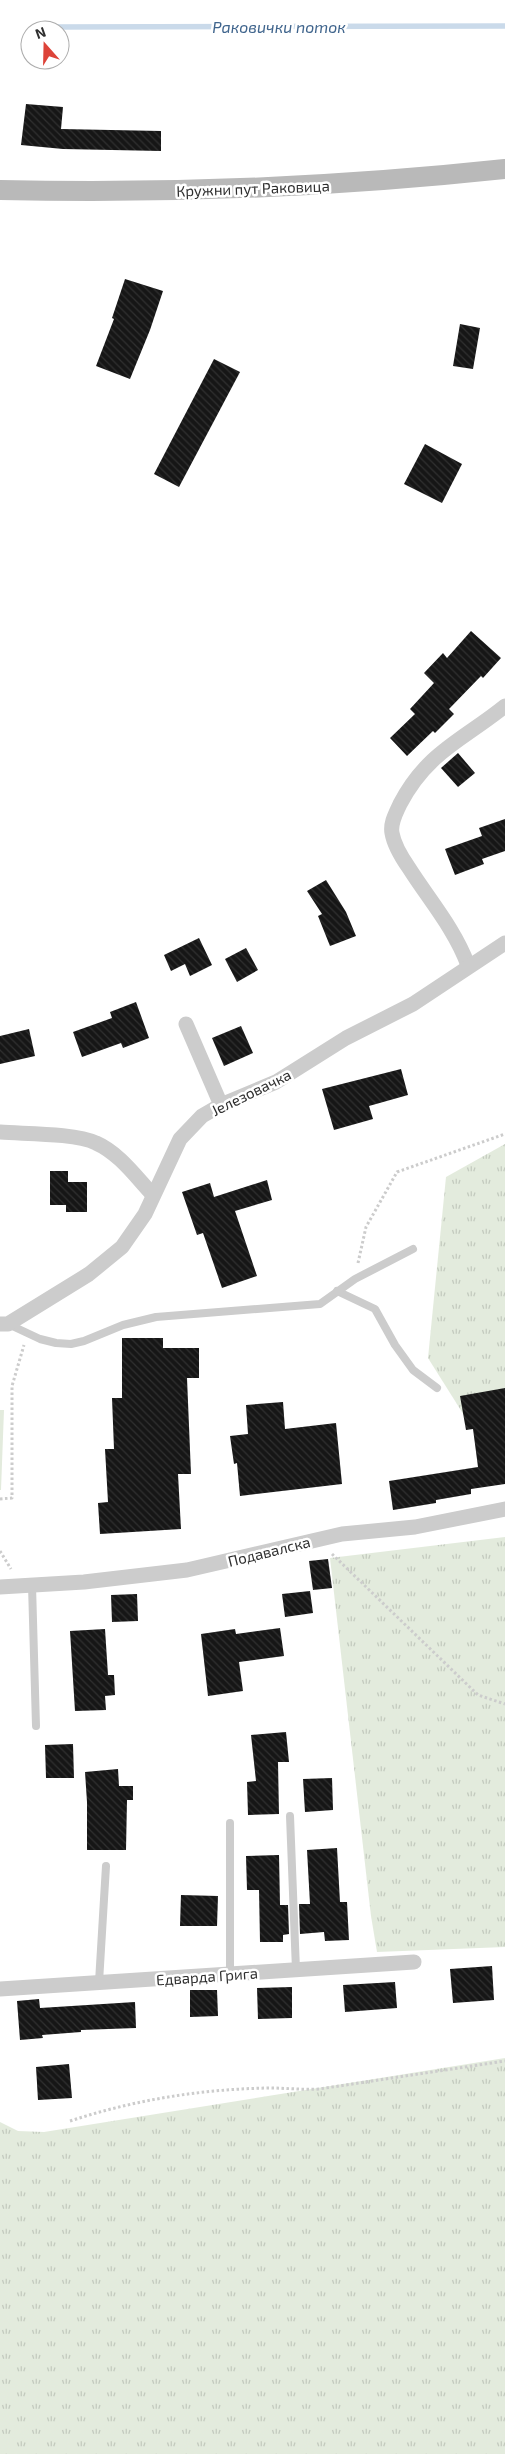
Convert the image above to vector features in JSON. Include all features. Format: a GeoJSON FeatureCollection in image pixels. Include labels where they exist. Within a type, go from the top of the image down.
{"type":"FeatureCollection","features":[{"type":"Feature","properties":{"kind":"main road","name":"Кружни пут Раковица"},"geometry":{"type":"LineString","coordinates":[[0,190],[132,192],[263,189],[347,184],[505,169]]}},
{"type":"Feature","properties":{"kind":"street"},"geometry":{"type":"LineString","coordinates":[[468,965],[453,930],[399,852],[392,833],[392,825],[394,816],[412,784],[432,760],[460,737],[505,706]]}},
{"type":"Feature","properties":{"kind":"street","name":"Јелезовачка"},"geometry":{"type":"LineString","coordinates":[[4,1324],[112,1257],[139,1226],[180,1139],[192,1124],[221,1105],[276,1082],[346,1038],[432,993],[468,965],[505,943]]}},
{"type":"Feature","properties":{"kind":"street"},"geometry":{"type":"LineString","coordinates":[[186,1024],[221,1105]]}},
{"type":"Feature","properties":{"kind":"street"},"geometry":{"type":"LineString","coordinates":[[0,1132],[96,1142],[111,1152],[154,1194]]}},
{"type":"Feature","properties":{"kind":"street","name":"Подавалска"},"geometry":{"type":"LineString","coordinates":[[0,1587],[84,1582],[187,1570],[342,1534],[415,1527],[505,1509]]}},
{"type":"Feature","properties":{"kind":"street","name":"Едварда Грига"},"geometry":{"type":"LineString","coordinates":[[0,1989],[414,1962]]}},
{"type":"Feature","properties":{"kind":"lane"},"geometry":{"type":"LineString","coordinates":[[4,1324],[27,1335],[56,1343],[71,1344],[84,1341],[123,1325],[156,1317],[320,1304],[355,1279],[413,1249]]}},
{"type":"Feature","properties":{"kind":"lane"},"geometry":{"type":"LineString","coordinates":[[337,1291],[375,1309],[395,1345],[413,1370],[437,1388]]}},
{"type":"Feature","properties":{"kind":"lane"},"geometry":{"type":"LineString","coordinates":[[32,1585],[36,1726]]}},
{"type":"Feature","properties":{"kind":"lane"},"geometry":{"type":"LineString","coordinates":[[290,1816],[296,1970]]}},
{"type":"Feature","properties":{"kind":"lane"},"geometry":{"type":"LineString","coordinates":[[230,1823],[230,1974]]}},
{"type":"Feature","properties":{"kind":"lane"},"geometry":{"type":"LineString","coordinates":[[99,1982],[106,1866]]}},
{"type":"Feature","properties":{"kind":"path"},"geometry":{"type":"LineString","coordinates":[[355,1279],[366,1227],[397,1172],[505,1134]]}},
{"type":"Feature","properties":{"kind":"path"},"geometry":{"type":"LineString","coordinates":[[0,1499],[12,1498],[12,1386],[27,1335]]}},
{"type":"Feature","properties":{"kind":"path"},"geometry":{"type":"LineString","coordinates":[[317,1539],[478,1694],[505,1704]]}},
{"type":"Feature","properties":{"kind":"path"},"geometry":{"type":"LineString","coordinates":[[70,2121],[108,2109],[190,2094],[270,2088],[296,2091],[319,2089],[505,2061]]}},
{"type":"Feature","properties":{"kind":"green space"},"geometry":{"type":"Polygon","coordinates":[[[505,1144],[505,1413],[467,1420],[428,1358],[446,1177],[505,1144]]]}},
{"type":"Feature","properties":{"kind":"green space"},"geometry":{"type":"Polygon","coordinates":[[[0,1410],[4,1410],[1,1490],[0,1490],[0,1410]]]}},
{"type":"Feature","properties":{"kind":"green space"},"geometry":{"type":"Polygon","coordinates":[[[505,1537],[505,1947],[377,1952],[371,1916],[330,1558],[505,1537]]]}},
{"type":"Feature","properties":{"kind":"green space"},"geometry":{"type":"Polygon","coordinates":[[[505,2058],[505,2454],[0,2454],[0,2122],[18,2131],[44,2132],[505,2058]]]}},
{"type":"Feature","properties":{"kind":"building"},"geometry":{"type":"Polygon","coordinates":[[[26,104],[63,107],[61,129],[161,131],[161,151],[63,149],[21,145],[26,104]]]}},
{"type":"Feature","properties":{"kind":"building"},"geometry":{"type":"Polygon","coordinates":[[[125,279],[163,291],[150,330],[130,379],[96,366],[114,319],[112,318],[125,279]]]}},
{"type":"Feature","properties":{"kind":"building"},"geometry":{"type":"Polygon","coordinates":[[[460,324],[480,328],[473,369],[453,366],[460,324]]]}},
{"type":"Feature","properties":{"kind":"building"},"geometry":{"type":"Polygon","coordinates":[[[214,359],[240,372],[179,487],[154,474],[214,359]]]}},
{"type":"Feature","properties":{"kind":"building"},"geometry":{"type":"Polygon","coordinates":[[[425,444],[462,464],[442,503],[404,484],[425,444]]]}},
{"type":"Feature","properties":{"kind":"building"},"geometry":{"type":"Polygon","coordinates":[[[471,631],[501,658],[483,678],[481,676],[449,709],[454,714],[435,733],[433,731],[407,756],[390,738],[415,714],[410,709],[434,683],[424,673],[443,653],[447,658],[471,631]]]}},
{"type":"Feature","properties":{"kind":"building"},"geometry":{"type":"Polygon","coordinates":[[[458,753],[475,773],[458,787],[441,768],[458,753]]]}},
{"type":"Feature","properties":{"kind":"building"},"geometry":{"type":"Polygon","coordinates":[[[505,819],[505,851],[482,859],[484,864],[455,875],[445,849],[482,836],[479,828],[505,819]]]}},
{"type":"Feature","properties":{"kind":"building"},"geometry":{"type":"Polygon","coordinates":[[[326,880],[346,912],[356,936],[330,946],[318,916],[322,914],[307,891],[326,880]]]}},
{"type":"Feature","properties":{"kind":"building"},"geometry":{"type":"Polygon","coordinates":[[[199,938],[212,965],[190,976],[185,964],[171,971],[164,955],[199,938]]]}},
{"type":"Feature","properties":{"kind":"building"},"geometry":{"type":"Polygon","coordinates":[[[246,948],[258,970],[237,982],[225,959],[246,948]]]}},
{"type":"Feature","properties":{"kind":"building"},"geometry":{"type":"Polygon","coordinates":[[[136,1002],[149,1038],[123,1048],[121,1043],[82,1057],[73,1032],[112,1018],[110,1012],[136,1002]]]}},
{"type":"Feature","properties":{"kind":"building"},"geometry":{"type":"Polygon","coordinates":[[[241,1026],[253,1053],[224,1066],[212,1038],[241,1026]]]}},
{"type":"Feature","properties":{"kind":"building"},"geometry":{"type":"Polygon","coordinates":[[[29,1029],[35,1056],[0,1064],[0,1036],[29,1029]]]}},
{"type":"Feature","properties":{"kind":"building"},"geometry":{"type":"Polygon","coordinates":[[[401,1069],[408,1095],[369,1106],[373,1119],[334,1130],[322,1089],[401,1069]]]}},
{"type":"Feature","properties":{"kind":"building"},"geometry":{"type":"Polygon","coordinates":[[[50,1171],[68,1171],[68,1182],[87,1182],[87,1212],[66,1212],[66,1205],[50,1205],[50,1171]]]}},
{"type":"Feature","properties":{"kind":"building"},"geometry":{"type":"Polygon","coordinates":[[[267,1180],[272,1200],[235,1211],[257,1276],[222,1288],[203,1233],[197,1235],[182,1192],[210,1183],[214,1197],[267,1180]]]}},
{"type":"Feature","properties":{"kind":"building"},"geometry":{"type":"Polygon","coordinates":[[[122,1338],[163,1338],[163,1348],[199,1348],[199,1378],[187,1378],[191,1474],[178,1474],[181,1529],[100,1534],[98,1503],[108,1502],[105,1449],[114,1449],[112,1398],[122,1398],[122,1338]]]}},
{"type":"Feature","properties":{"kind":"building"},"geometry":{"type":"Polygon","coordinates":[[[505,1388],[505,1484],[471,1489],[471,1494],[436,1500],[436,1503],[393,1510],[389,1481],[478,1467],[473,1429],[466,1430],[460,1396],[505,1388]]]}},
{"type":"Feature","properties":{"kind":"building"},"geometry":{"type":"Polygon","coordinates":[[[283,1402],[285,1429],[336,1423],[342,1484],[240,1496],[237,1463],[234,1464],[230,1436],[248,1434],[246,1405],[283,1402]]]}},
{"type":"Feature","properties":{"kind":"building"},"geometry":{"type":"Polygon","coordinates":[[[328,1559],[332,1588],[313,1590],[309,1561],[328,1559]]]}},
{"type":"Feature","properties":{"kind":"building"},"geometry":{"type":"Polygon","coordinates":[[[310,1591],[313,1613],[285,1617],[282,1594],[310,1591]]]}},
{"type":"Feature","properties":{"kind":"building"},"geometry":{"type":"Polygon","coordinates":[[[137,1594],[138,1621],[112,1622],[111,1595],[137,1594]]]}},
{"type":"Feature","properties":{"kind":"building"},"geometry":{"type":"Polygon","coordinates":[[[280,1628],[284,1656],[239,1662],[243,1691],[208,1696],[201,1634],[235,1629],[236,1634],[280,1628]]]}},
{"type":"Feature","properties":{"kind":"building"},"geometry":{"type":"Polygon","coordinates":[[[105,1629],[108,1675],[114,1675],[115,1695],[105,1696],[106,1710],[75,1711],[70,1631],[105,1629]]]}},
{"type":"Feature","properties":{"kind":"building"},"geometry":{"type":"Polygon","coordinates":[[[286,1732],[289,1762],[278,1762],[279,1814],[248,1815],[247,1782],[256,1781],[251,1735],[286,1732]]]}},
{"type":"Feature","properties":{"kind":"building"},"geometry":{"type":"Polygon","coordinates":[[[73,1744],[74,1778],[46,1778],[45,1745],[73,1744]]]}},
{"type":"Feature","properties":{"kind":"building"},"geometry":{"type":"Polygon","coordinates":[[[118,1769],[119,1786],[133,1786],[133,1800],[127,1800],[126,1850],[87,1850],[85,1772],[118,1769]]]}},
{"type":"Feature","properties":{"kind":"building"},"geometry":{"type":"Polygon","coordinates":[[[332,1778],[333,1810],[305,1812],[303,1779],[332,1778]]]}},
{"type":"Feature","properties":{"kind":"building"},"geometry":{"type":"Polygon","coordinates":[[[337,1848],[340,1902],[347,1902],[349,1940],[325,1941],[324,1932],[300,1934],[299,1904],[310,1904],[307,1850],[337,1848]]]}},
{"type":"Feature","properties":{"kind":"building"},"geometry":{"type":"Polygon","coordinates":[[[279,1855],[280,1905],[288,1905],[289,1934],[283,1935],[283,1942],[260,1942],[259,1890],[247,1890],[246,1856],[279,1855]]]}},
{"type":"Feature","properties":{"kind":"building"},"geometry":{"type":"Polygon","coordinates":[[[181,1895],[218,1896],[217,1926],[180,1926],[181,1895]]]}},
{"type":"Feature","properties":{"kind":"building"},"geometry":{"type":"Polygon","coordinates":[[[492,1966],[494,2000],[453,2003],[450,1969],[492,1966]]]}},
{"type":"Feature","properties":{"kind":"building"},"geometry":{"type":"Polygon","coordinates":[[[395,1982],[397,2008],[345,2012],[343,1985],[395,1982]]]}},
{"type":"Feature","properties":{"kind":"building"},"geometry":{"type":"Polygon","coordinates":[[[292,1987],[292,2018],[258,2019],[257,1988],[292,1987]]]}},
{"type":"Feature","properties":{"kind":"building"},"geometry":{"type":"Polygon","coordinates":[[[190,1990],[217,1990],[218,2016],[190,2017],[190,1990]]]}},
{"type":"Feature","properties":{"kind":"building"},"geometry":{"type":"Polygon","coordinates":[[[39,1999],[40,2008],[135,2002],[136,2028],[81,2030],[81,2032],[42,2035],[43,2038],[20,2040],[17,2001],[39,1999]]]}},
{"type":"Feature","properties":{"kind":"building"},"geometry":{"type":"Polygon","coordinates":[[[69,2064],[72,2098],[38,2100],[36,2067],[69,2064]]]}},
{"type":"Feature","properties":{"kind":"waterway","name":"Раковички поток"},"geometry":{"type":"LineString","coordinates":[[70,27],[505,26]]}}]}
